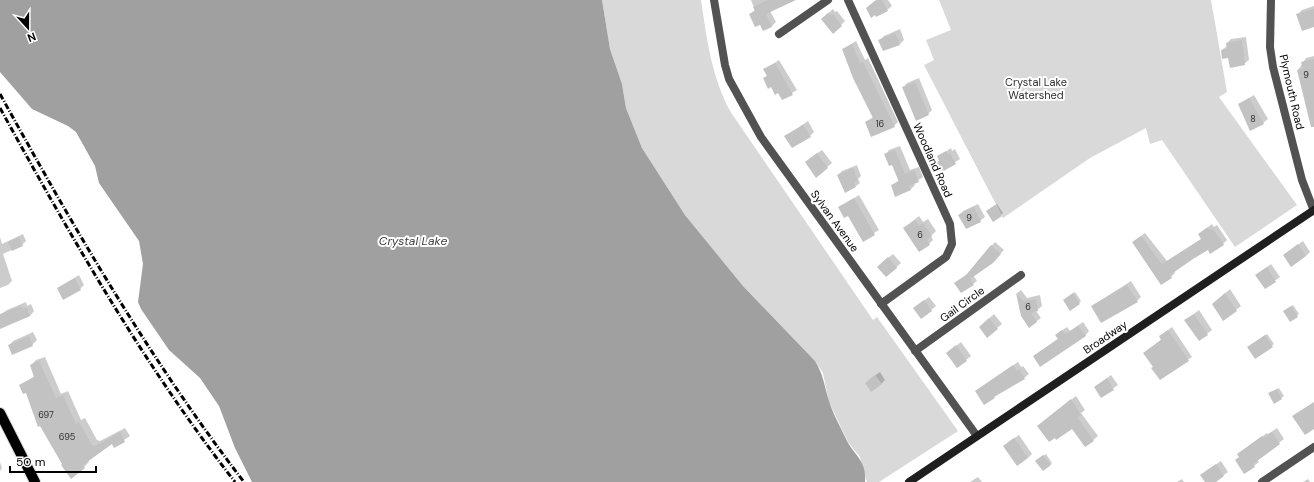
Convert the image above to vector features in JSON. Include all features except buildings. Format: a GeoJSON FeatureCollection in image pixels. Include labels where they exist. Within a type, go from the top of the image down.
{"type":"FeatureCollection","features":[{"type":"Feature","properties":{"kind":"main road"},"geometry":{"type":"LineString","coordinates":[[0,413],[35,482]]}},
{"type":"Feature","properties":{"kind":"street","name":"Sylvan Avenue"},"geometry":{"type":"LineString","coordinates":[[714,0],[725,65],[743,107],[761,137],[977,436]]}},
{"type":"Feature","properties":{"kind":"street"},"geometry":{"type":"LineString","coordinates":[[779,34],[828,0]]}},
{"type":"Feature","properties":{"kind":"street","name":"Woodland Road"},"geometry":{"type":"LineString","coordinates":[[848,0],[950,224],[952,237],[951,249],[946,257],[881,304]]}},
{"type":"Feature","properties":{"kind":"street","name":"Plymouth Road"},"geometry":{"type":"LineString","coordinates":[[1271,0],[1270,47],[1273,67],[1302,180],[1314,211]]}},
{"type":"Feature","properties":{"kind":"street","name":"Broadway"},"geometry":{"type":"LineString","coordinates":[[909,482],[1314,211]]}},
{"type":"Feature","properties":{"kind":"street","name":"Gail Circle"},"geometry":{"type":"LineString","coordinates":[[915,351],[1021,275]]}},
{"type":"Feature","properties":{"kind":"street"},"geometry":{"type":"LineString","coordinates":[[1262,482],[1314,447]]}},
{"type":"Feature","properties":{"kind":"green space"},"geometry":{"type":"Polygon","coordinates":[[[602,0],[701,0],[714,70],[718,84],[730,111],[873,320],[877,317],[958,431],[879,482],[867,482],[860,457],[848,442],[829,402],[823,373],[815,361],[743,286],[685,215],[642,148],[626,108],[622,84],[610,49],[602,0]]]}},
{"type":"Feature","properties":{"kind":"green space","name":"Crystal Lake Watershed"},"geometry":{"type":"Polygon","coordinates":[[[939,0],[1211,0],[1227,92],[1219,97],[1297,205],[1235,247],[1162,140],[1150,144],[1146,128],[1090,158],[1003,218],[924,65],[934,60],[926,40],[951,30],[939,0]]]}},
{"type":"Feature","properties":{"kind":"water","name":"Crystal Lake"},"geometry":{"type":"Polygon","coordinates":[[[0,0],[602,0],[610,49],[622,84],[626,108],[642,148],[685,215],[743,286],[815,361],[822,376],[835,416],[847,441],[860,459],[864,469],[865,482],[252,482],[235,448],[219,406],[200,378],[169,350],[141,309],[138,302],[143,264],[139,241],[99,183],[95,166],[76,132],[68,126],[32,109],[0,72],[0,0]]]}},
{"type":"Feature","properties":{"kind":"railway"},"geometry":{"type":"LineString","coordinates":[[0,94],[56,194],[114,292],[177,389],[244,482]]}},
{"type":"Feature","properties":{"kind":"railway"},"geometry":{"type":"LineString","coordinates":[[0,108],[110,300],[170,392],[235,482]]}}]}
